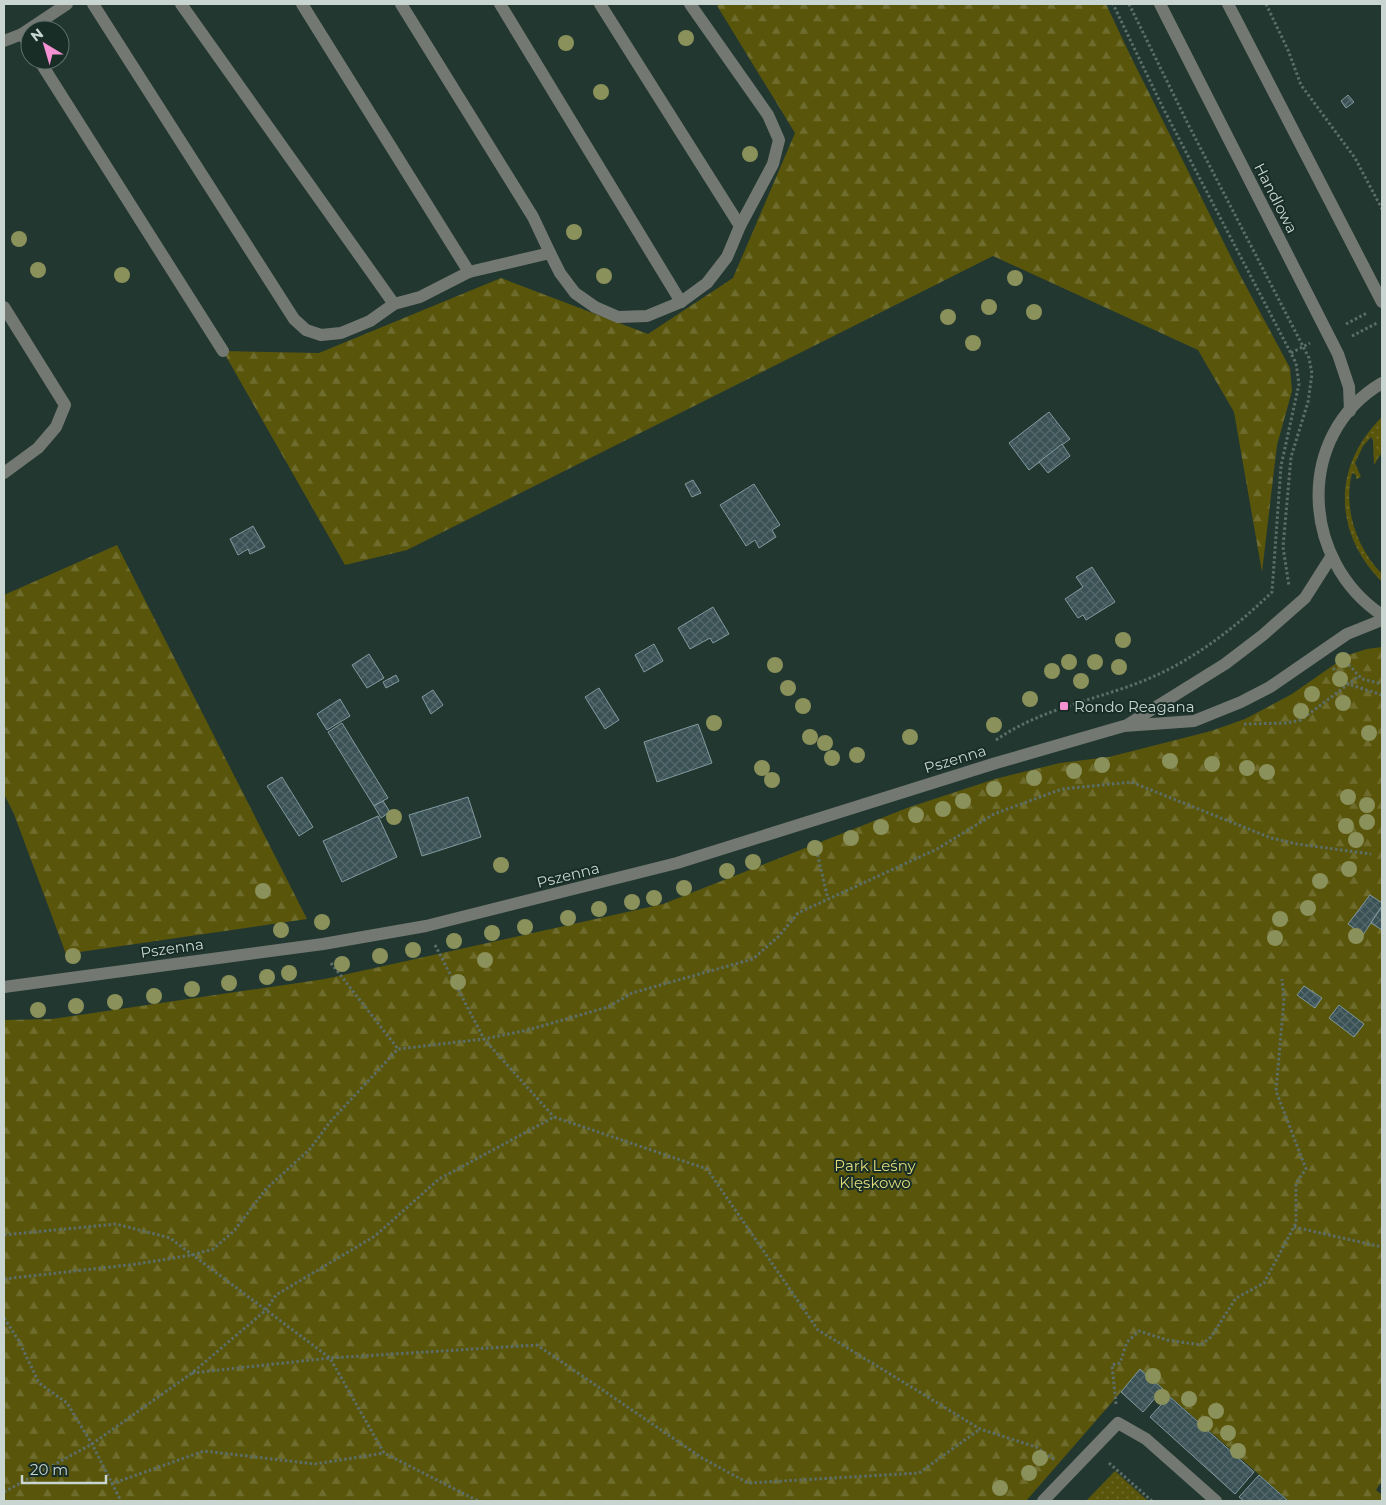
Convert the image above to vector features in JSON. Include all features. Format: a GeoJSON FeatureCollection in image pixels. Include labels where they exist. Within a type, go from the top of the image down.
{"type":"FeatureCollection","features":[{"type":"Feature","properties":{"kind":"street"},"geometry":{"type":"LineString","coordinates":[[43,20],[67,4]]}},
{"type":"Feature","properties":{"kind":"street"},"geometry":{"type":"LineString","coordinates":[[92,4],[294,319],[306,330],[321,334],[341,333],[370,321],[394,304],[420,298],[469,272],[550,254]]}},
{"type":"Feature","properties":{"kind":"street"},"geometry":{"type":"LineString","coordinates":[[181,4],[394,304]]}},
{"type":"Feature","properties":{"kind":"street"},"geometry":{"type":"LineString","coordinates":[[302,4],[469,272]]}},
{"type":"Feature","properties":{"kind":"street"},"geometry":{"type":"LineString","coordinates":[[401,4],[532,217],[560,273],[575,293],[595,307],[618,317],[647,316],[681,302],[707,283],[727,257],[740,226],[774,164],[779,140],[768,115],[690,4]]}},
{"type":"Feature","properties":{"kind":"street"},"geometry":{"type":"LineString","coordinates":[[500,4],[681,302]]}},
{"type":"Feature","properties":{"kind":"street"},"geometry":{"type":"LineString","coordinates":[[600,4],[740,226]]}},
{"type":"Feature","properties":{"kind":"street","name":"Handlowa"},"geometry":{"type":"LineString","coordinates":[[1160,4],[1338,354],[1349,387],[1350,411]]}},
{"type":"Feature","properties":{"kind":"street"},"geometry":{"type":"LineString","coordinates":[[1228,4],[1382,302]]}},
{"type":"Feature","properties":{"kind":"street"},"geometry":{"type":"LineString","coordinates":[[4,41],[20,35]]}},
{"type":"Feature","properties":{"kind":"street"},"geometry":{"type":"LineString","coordinates":[[45,70],[223,351]]}},
{"type":"Feature","properties":{"kind":"street"},"geometry":{"type":"LineString","coordinates":[[4,306],[65,405],[56,427],[38,448],[4,474]]}},
{"type":"Feature","properties":{"kind":"street"},"geometry":{"type":"LineString","coordinates":[[1382,383],[1350,411],[1328,449],[1319,481],[1320,520],[1331,557],[1354,592],[1382,616]]}},
{"type":"Feature","properties":{"kind":"street","name":"Pszenna"},"geometry":{"type":"LineString","coordinates":[[1124,726],[1177,695],[1263,635],[1305,598],[1331,557]]}},
{"type":"Feature","properties":{"kind":"street","name":"Pszenna"},"geometry":{"type":"LineString","coordinates":[[4,987],[323,944],[426,926],[677,863],[996,763],[1124,726],[1194,721],[1226,708],[1277,682],[1347,634],[1382,620]]}},
{"type":"Feature","properties":{"kind":"street"},"geometry":{"type":"LineString","coordinates":[[1043,1501],[1118,1423],[1146,1439],[1216,1501]]}},
{"type":"Feature","properties":{"kind":"path"},"geometry":{"type":"LineString","coordinates":[[992,742],[1024,722],[1147,679],[1169,669],[1200,652],[1272,592],[1281,466],[1300,384],[1296,363],[1162,106],[1113,4]]}},
{"type":"Feature","properties":{"kind":"path"},"geometry":{"type":"LineString","coordinates":[[1129,4],[1188,124],[1309,358],[1312,374],[1305,417],[1291,457],[1283,547],[1290,588]]}},
{"type":"Feature","properties":{"kind":"path"},"geometry":{"type":"LineString","coordinates":[[1266,4],[1288,50],[1301,85],[1355,158],[1382,210]]}},
{"type":"Feature","properties":{"kind":"path"},"geometry":{"type":"LineString","coordinates":[[1341,326],[1370,311]]}},
{"type":"Feature","properties":{"kind":"path"},"geometry":{"type":"LineString","coordinates":[[1347,338],[1376,323]]}},
{"type":"Feature","properties":{"kind":"path"},"geometry":{"type":"LineString","coordinates":[[1290,353],[1315,340]]}},
{"type":"Feature","properties":{"kind":"path"},"geometry":{"type":"LineString","coordinates":[[1341,656],[1359,676],[1382,684]]}},
{"type":"Feature","properties":{"kind":"path"},"geometry":{"type":"LineString","coordinates":[[1330,664],[1348,684],[1382,695]]}},
{"type":"Feature","properties":{"kind":"path"},"geometry":{"type":"LineString","coordinates":[[1238,724],[1267,724],[1301,720],[1359,676]]}},
{"type":"Feature","properties":{"kind":"path"},"geometry":{"type":"LineString","coordinates":[[4,1279],[192,1255],[212,1249],[234,1231],[266,1189],[310,1149],[330,1122],[398,1049],[484,1039],[528,1030],[608,1007],[632,993],[753,959],[779,936],[798,913],[937,849],[994,814],[1062,789],[1131,782],[1271,838],[1297,844],[1371,854]]}},
{"type":"Feature","properties":{"kind":"path"},"geometry":{"type":"LineString","coordinates":[[809,822],[828,898]]}},
{"type":"Feature","properties":{"kind":"path"},"geometry":{"type":"LineString","coordinates":[[426,926],[484,1039],[554,1117],[707,1169],[818,1330],[980,1429],[1036,1447],[1072,1471]]}},
{"type":"Feature","properties":{"kind":"path"},"geometry":{"type":"LineString","coordinates":[[323,944],[332,964],[398,1049]]}},
{"type":"Feature","properties":{"kind":"path"},"geometry":{"type":"LineString","coordinates":[[1118,1423],[1112,1365],[1120,1363],[1128,1342],[1139,1331],[1167,1340],[1201,1345],[1211,1337],[1236,1298],[1264,1283],[1296,1224],[1296,1183],[1306,1169],[1276,1091],[1284,999],[1282,979]]}},
{"type":"Feature","properties":{"kind":"path"},"geometry":{"type":"LineString","coordinates":[[4,1492],[92,1444],[192,1373],[266,1310],[276,1295],[375,1236],[440,1179],[554,1117]]}},
{"type":"Feature","properties":{"kind":"path"},"geometry":{"type":"LineString","coordinates":[[4,1235],[116,1224],[170,1238],[330,1358],[384,1453],[478,1501]]}},
{"type":"Feature","properties":{"kind":"path"},"geometry":{"type":"LineString","coordinates":[[1294,1227],[1382,1248]]}},
{"type":"Feature","properties":{"kind":"path"},"geometry":{"type":"LineString","coordinates":[[4,1318],[39,1383],[68,1403],[92,1444],[121,1501]]}},
{"type":"Feature","properties":{"kind":"path"},"geometry":{"type":"LineString","coordinates":[[192,1373],[330,1358],[537,1345],[702,1458],[748,1483],[919,1473],[980,1429]]}},
{"type":"Feature","properties":{"kind":"path"},"geometry":{"type":"LineString","coordinates":[[1093,1449],[1152,1501]]}},
{"type":"Feature","properties":{"kind":"path"},"geometry":{"type":"LineString","coordinates":[[111,1484],[204,1451],[315,1464],[384,1453]]}},
{"type":"Feature","properties":{"kind":"green space"},"geometry":{"type":"Polygon","coordinates":[[[716,4],[1106,4],[1240,275],[1290,368],[1292,391],[1277,445],[1262,572],[1234,412],[1198,350],[993,256],[407,550],[345,565],[223,351],[319,353],[501,278],[648,334],[733,278],[795,133],[716,4]]]}},
{"type":"Feature","properties":{"kind":"green space"},"geometry":{"type":"Polygon","coordinates":[[[1382,417],[1382,452],[1374,465],[1373,440],[1371,437],[1363,446],[1355,463],[1361,477],[1356,479],[1356,475],[1352,473],[1349,501],[1354,528],[1365,552],[1382,574],[1382,582],[1366,563],[1354,542],[1347,521],[1345,499],[1347,478],[1354,457],[1366,436],[1382,417]]]}},
{"type":"Feature","properties":{"kind":"green space"},"geometry":{"type":"Polygon","coordinates":[[[117,545],[307,919],[66,954],[14,814],[4,794],[4,595],[117,545]]]}},
{"type":"Feature","properties":{"kind":"green space","name":"Park Leśny Klęskowo"},"geometry":{"type":"Polygon","coordinates":[[[1382,647],[1382,1481],[1376,1490],[1382,1495],[1382,1501],[1289,1501],[1140,1370],[1026,1501],[4,1501],[4,1020],[52,1019],[325,979],[663,904],[907,808],[995,779],[1060,763],[1109,757],[1211,731],[1245,719],[1292,694],[1348,655],[1382,647]]]}},
{"type":"Feature","properties":{"kind":"green space"},"geometry":{"type":"Polygon","coordinates":[[[1115,1471],[1148,1501],[1086,1501],[1115,1471]]]}},
{"type":"Feature","properties":{"kind":"building"},"geometry":{"type":"Polygon","coordinates":[[[1348,95],[1354,102],[1346,108],[1341,101],[1348,95]]]}},
{"type":"Feature","properties":{"kind":"building"},"geometry":{"type":"Polygon","coordinates":[[[1049,412],[1070,439],[1029,470],[1009,443],[1049,412]]]}},
{"type":"Feature","properties":{"kind":"building"},"geometry":{"type":"Polygon","coordinates":[[[1062,444],[1070,456],[1048,473],[1039,462],[1062,444]]]}},
{"type":"Feature","properties":{"kind":"building"},"geometry":{"type":"Polygon","coordinates":[[[693,480],[701,493],[692,497],[685,484],[693,480]]]}},
{"type":"Feature","properties":{"kind":"building"},"geometry":{"type":"Polygon","coordinates":[[[754,484],[780,525],[772,530],[776,537],[759,548],[755,540],[746,546],[720,505],[754,484]]]}},
{"type":"Feature","properties":{"kind":"building"},"geometry":{"type":"Polygon","coordinates":[[[253,526],[265,547],[250,554],[248,549],[238,555],[230,539],[253,526]]]}},
{"type":"Feature","properties":{"kind":"building"},"geometry":{"type":"Polygon","coordinates":[[[1092,567],[1115,602],[1086,620],[1083,615],[1078,618],[1065,599],[1083,587],[1076,577],[1092,567]]]}},
{"type":"Feature","properties":{"kind":"building"},"geometry":{"type":"Polygon","coordinates":[[[713,607],[729,634],[713,643],[710,638],[690,649],[678,628],[713,607]]]}},
{"type":"Feature","properties":{"kind":"building"},"geometry":{"type":"Polygon","coordinates":[[[654,644],[663,661],[644,672],[635,655],[654,644]]]}},
{"type":"Feature","properties":{"kind":"building"},"geometry":{"type":"Polygon","coordinates":[[[369,654],[384,678],[367,688],[352,665],[369,654]]]}},
{"type":"Feature","properties":{"kind":"building"},"geometry":{"type":"Polygon","coordinates":[[[396,675],[399,681],[386,688],[383,682],[396,675]]]}},
{"type":"Feature","properties":{"kind":"building"},"geometry":{"type":"Polygon","coordinates":[[[599,688],[619,720],[605,729],[585,697],[599,688]]]}},
{"type":"Feature","properties":{"kind":"building"},"geometry":{"type":"Polygon","coordinates":[[[433,690],[443,705],[431,714],[422,697],[433,690]]]}},
{"type":"Feature","properties":{"kind":"building"},"geometry":{"type":"Polygon","coordinates":[[[340,699],[350,716],[327,730],[317,714],[340,699]]]}},
{"type":"Feature","properties":{"kind":"building"},"geometry":{"type":"Polygon","coordinates":[[[342,723],[388,798],[374,806],[328,732],[342,723]]]}},
{"type":"Feature","properties":{"kind":"building"},"geometry":{"type":"Polygon","coordinates":[[[698,724],[712,763],[657,782],[644,742],[698,724]]]}},
{"type":"Feature","properties":{"kind":"building"},"geometry":{"type":"Polygon","coordinates":[[[282,777],[313,827],[299,836],[267,786],[282,777]]]}},
{"type":"Feature","properties":{"kind":"building"},"geometry":{"type":"Polygon","coordinates":[[[468,797],[481,837],[422,856],[409,815],[468,797]]]}},
{"type":"Feature","properties":{"kind":"building"},"geometry":{"type":"Polygon","coordinates":[[[383,801],[390,812],[381,818],[374,806],[383,801]]]}},
{"type":"Feature","properties":{"kind":"building"},"geometry":{"type":"Polygon","coordinates":[[[378,816],[397,857],[342,882],[323,841],[378,816]]]}},
{"type":"Feature","properties":{"kind":"building"},"geometry":{"type":"Polygon","coordinates":[[[1370,895],[1382,903],[1382,906],[1363,935],[1348,924],[1370,895]]]}},
{"type":"Feature","properties":{"kind":"building"},"geometry":{"type":"Polygon","coordinates":[[[1382,906],[1382,930],[1371,923],[1382,906]]]}},
{"type":"Feature","properties":{"kind":"building"},"geometry":{"type":"Polygon","coordinates":[[[1304,986],[1322,998],[1315,1008],[1297,995],[1304,986]]]}},
{"type":"Feature","properties":{"kind":"building"},"geometry":{"type":"Polygon","coordinates":[[[1339,1005],[1364,1024],[1354,1037],[1329,1018],[1339,1005]]]}},
{"type":"Feature","properties":{"kind":"building"},"geometry":{"type":"Polygon","coordinates":[[[1140,1369],[1163,1389],[1143,1412],[1121,1392],[1140,1369]]]}},
{"type":"Feature","properties":{"kind":"building"},"geometry":{"type":"Polygon","coordinates":[[[1169,1396],[1254,1472],[1235,1494],[1150,1417],[1169,1396]]]}},
{"type":"Feature","properties":{"kind":"building"},"geometry":{"type":"Polygon","coordinates":[[[1259,1475],[1288,1501],[1244,1501],[1239,1497],[1259,1475]]]}},
{"type":"Feature","properties":{"kind":"place","name":"Rondo Reagana"},"geometry":{"type":"Point","coordinates":[1064,706]}}]}
